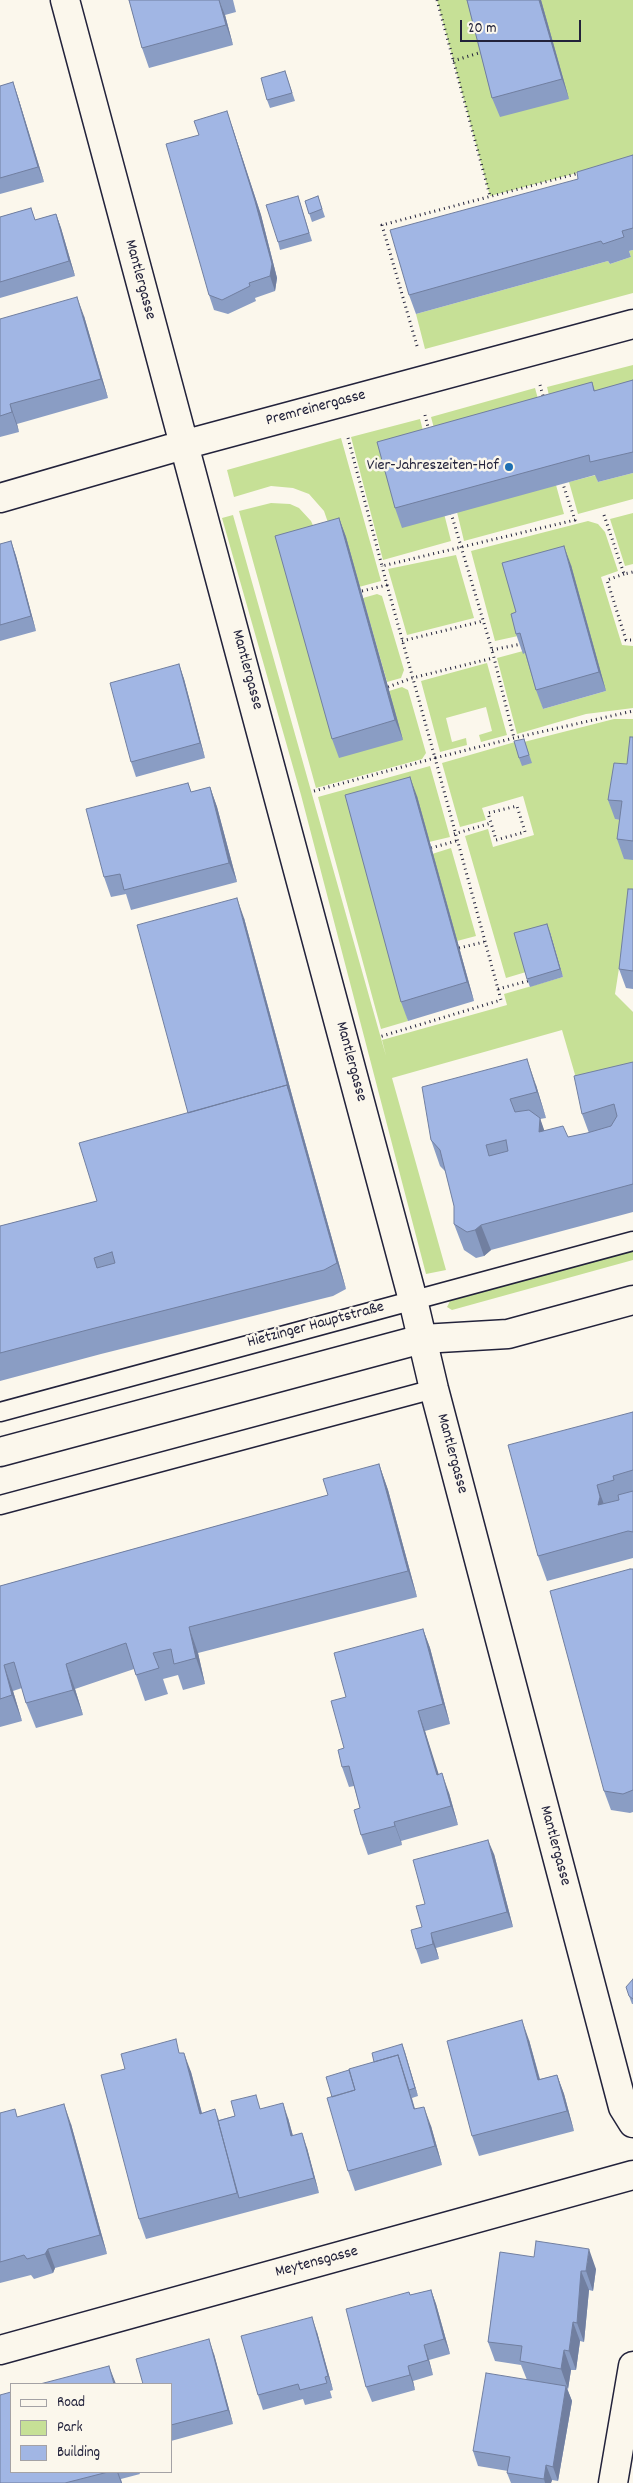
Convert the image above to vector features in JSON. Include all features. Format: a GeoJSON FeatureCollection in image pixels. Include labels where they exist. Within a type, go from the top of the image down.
{"type":"FeatureCollection","features":[{"type":"Feature","properties":{"kind":"street","name":"Mantlergasse"},"geometry":{"type":"LineString","coordinates":[[65,0],[183,445],[204,513],[413,1300],[434,1389],[623,2107],[633,2123]]}},
{"type":"Feature","properties":{"kind":"street","name":"Premreinergasse"},"geometry":{"type":"LineString","coordinates":[[0,498],[183,445],[633,324]]}},
{"type":"Feature","properties":{"kind":"street"},"geometry":{"type":"LineString","coordinates":[[0,1452],[422,1339],[508,1334],[633,1300]]}},
{"type":"Feature","properties":{"kind":"street","name":"Meytensgasse"},"geometry":{"type":"LineString","coordinates":[[0,2350],[633,2176]]}},
{"type":"Feature","properties":{"kind":"street"},"geometry":{"type":"LineString","coordinates":[[613,2483],[633,2366]]}},
{"type":"Feature","properties":{"kind":"lane","name":"Hietzinger Hauptstraße"},"geometry":{"type":"LineString","coordinates":[[0,1412],[633,1241]]}},
{"type":"Feature","properties":{"kind":"lane"},"geometry":{"type":"LineString","coordinates":[[0,1506],[434,1389]]}},
{"type":"Feature","properties":{"kind":"path"},"geometry":{"type":"LineString","coordinates":[[437,0],[490,196]]}},
{"type":"Feature","properties":{"kind":"path"},"geometry":{"type":"LineString","coordinates":[[453,61],[482,52]]}},
{"type":"Feature","properties":{"kind":"path"},"geometry":{"type":"LineString","coordinates":[[418,351],[382,225],[588,170]]}},
{"type":"Feature","properties":{"kind":"path"},"geometry":{"type":"LineString","coordinates":[[544,182],[546,191]]}},
{"type":"Feature","properties":{"kind":"path"},"geometry":{"type":"LineString","coordinates":[[452,206],[454,215]]}},
{"type":"Feature","properties":{"kind":"path"},"geometry":{"type":"LineString","coordinates":[[540,384],[546,408]]}},
{"type":"Feature","properties":{"kind":"path"},"geometry":{"type":"LineString","coordinates":[[425,415],[432,440]]}},
{"type":"Feature","properties":{"kind":"path"},"geometry":{"type":"LineString","coordinates":[[347,435],[454,834],[501,1000],[378,1038]]}},
{"type":"Feature","properties":{"kind":"path"},"geometry":{"type":"LineString","coordinates":[[382,566],[461,545],[575,520],[563,484]]}},
{"type":"Feature","properties":{"kind":"path"},"geometry":{"type":"LineString","coordinates":[[451,513],[492,650],[514,738]]}},
{"type":"Feature","properties":{"kind":"path"},"geometry":{"type":"LineString","coordinates":[[604,514],[624,574]]}},
{"type":"Feature","properties":{"kind":"path"},"geometry":{"type":"LineString","coordinates":[[633,572],[607,580],[626,640],[633,640]]}},
{"type":"Feature","properties":{"kind":"path"},"geometry":{"type":"LineString","coordinates":[[362,591],[387,585]]}},
{"type":"Feature","properties":{"kind":"path"},"geometry":{"type":"LineString","coordinates":[[402,641],[483,621]]}},
{"type":"Feature","properties":{"kind":"path"},"geometry":{"type":"LineString","coordinates":[[492,650],[520,644]]}},
{"type":"Feature","properties":{"kind":"path"},"geometry":{"type":"LineString","coordinates":[[388,687],[412,678],[493,658]]}},
{"type":"Feature","properties":{"kind":"path"},"geometry":{"type":"LineString","coordinates":[[312,792],[514,738],[633,711]]}},
{"type":"Feature","properties":{"kind":"path"},"geometry":{"type":"LineString","coordinates":[[517,806],[525,832],[496,840],[491,823],[488,813],[517,806]]}},
{"type":"Feature","properties":{"kind":"path"},"geometry":{"type":"LineString","coordinates":[[454,834],[491,823]]}},
{"type":"Feature","properties":{"kind":"path"},"geometry":{"type":"LineString","coordinates":[[431,848],[456,841]]}},
{"type":"Feature","properties":{"kind":"path"},"geometry":{"type":"LineString","coordinates":[[459,948],[484,942]]}},
{"type":"Feature","properties":{"kind":"path"},"geometry":{"type":"LineString","coordinates":[[498,989],[528,981]]}},
{"type":"Feature","properties":{"kind":"green space"},"geometry":{"type":"Polygon","coordinates":[[[437,0],[633,0],[633,158],[490,196],[437,0]]]}},
{"type":"Feature","properties":{"kind":"green space"},"geometry":{"type":"Polygon","coordinates":[[[633,250],[633,293],[425,349],[416,314],[608,261],[610,264],[631,257],[629,251],[633,250]]]}},
{"type":"Feature","properties":{"kind":"green space"},"geometry":{"type":"Polygon","coordinates":[[[633,365],[633,402],[552,408],[547,387],[633,365]]]}},
{"type":"Feature","properties":{"kind":"green space"},"geometry":{"type":"Polygon","coordinates":[[[535,388],[543,417],[439,447],[431,417],[535,388]]]}},
{"type":"Feature","properties":{"kind":"green space"},"geometry":{"type":"Polygon","coordinates":[[[420,419],[451,541],[383,560],[351,437],[420,419]]]}},
{"type":"Feature","properties":{"kind":"green space"},"geometry":{"type":"Polygon","coordinates":[[[341,438],[381,581],[359,587],[334,540],[324,511],[309,494],[293,488],[271,486],[234,497],[227,470],[341,438]]]}},
{"type":"Feature","properties":{"kind":"green space"},"geometry":{"type":"Polygon","coordinates":[[[633,473],[633,499],[578,514],[569,482],[596,475],[598,482],[633,473]]]}},
{"type":"Feature","properties":{"kind":"green space"},"geometry":{"type":"Polygon","coordinates":[[[556,485],[564,514],[464,541],[457,512],[556,485]]]}},
{"type":"Feature","properties":{"kind":"green space"},"geometry":{"type":"Polygon","coordinates":[[[271,503],[290,504],[299,508],[311,521],[389,691],[402,687],[408,690],[426,753],[422,759],[316,788],[239,511],[271,503]]]}},
{"type":"Feature","properties":{"kind":"green space"},"geometry":{"type":"Polygon","coordinates":[[[633,513],[633,564],[625,566],[610,519],[633,513]]]}},
{"type":"Feature","properties":{"kind":"green space"},"geometry":{"type":"Polygon","coordinates":[[[233,515],[386,1056],[382,1040],[507,1005],[504,994],[563,977],[550,932],[526,972],[506,978],[465,836],[488,829],[493,847],[534,835],[523,796],[482,808],[486,820],[460,827],[442,763],[515,742],[516,744],[614,719],[633,719],[633,784],[615,819],[629,821],[633,860],[633,928],[624,936],[615,994],[633,1012],[633,1089],[583,1102],[562,1030],[392,1078],[446,1270],[426,1274],[301,795],[222,518],[233,515]]]}},
{"type":"Feature","properties":{"kind":"green space"},"geometry":{"type":"Polygon","coordinates":[[[588,521],[598,524],[605,532],[618,571],[601,577],[622,645],[633,646],[633,708],[586,714],[517,734],[497,658],[523,651],[527,653],[543,709],[606,691],[523,632],[518,636],[495,641],[471,551],[588,521]]]}},
{"type":"Feature","properties":{"kind":"green space"},"geometry":{"type":"Polygon","coordinates":[[[456,555],[474,618],[407,635],[388,569],[456,555]]]}},
{"type":"Feature","properties":{"kind":"green space"},"geometry":{"type":"Polygon","coordinates":[[[377,594],[382,596],[404,670],[401,678],[387,682],[363,598],[377,594]]]}},
{"type":"Feature","properties":{"kind":"green space"},"geometry":{"type":"Polygon","coordinates":[[[487,663],[507,735],[481,742],[479,735],[492,731],[486,707],[446,718],[452,742],[466,738],[467,745],[440,752],[421,681],[487,663]]]}},
{"type":"Feature","properties":{"kind":"green space"},"geometry":{"type":"Polygon","coordinates":[[[430,766],[450,837],[429,842],[352,815],[408,1021],[381,1029],[318,797],[430,766]]]}},
{"type":"Feature","properties":{"kind":"green space"},"geometry":{"type":"Polygon","coordinates":[[[451,848],[476,936],[457,941],[432,854],[451,848]]]}},
{"type":"Feature","properties":{"kind":"green space"},"geometry":{"type":"Polygon","coordinates":[[[633,1250],[633,1260],[452,1310],[447,1307],[450,1301],[633,1250]]]}},
{"type":"Feature","properties":{"kind":"building"},"geometry":{"type":"Polygon","coordinates":[[[129,0],[219,0],[226,25],[142,48],[129,0]]]}},
{"type":"Feature","properties":{"kind":"building"},"geometry":{"type":"Polygon","coordinates":[[[467,0],[539,0],[562,79],[492,98],[467,0]]]}},
{"type":"Feature","properties":{"kind":"building"},"geometry":{"type":"Polygon","coordinates":[[[285,71],[292,93],[267,100],[261,78],[285,71]]]}},
{"type":"Feature","properties":{"kind":"building"},"geometry":{"type":"Polygon","coordinates":[[[13,82],[38,167],[0,178],[0,86],[13,82]]]}},
{"type":"Feature","properties":{"kind":"building"},"geometry":{"type":"Polygon","coordinates":[[[227,111],[272,264],[270,276],[249,283],[250,286],[222,300],[209,295],[166,144],[199,135],[194,121],[227,111]]]}},
{"type":"Feature","properties":{"kind":"building"},"geometry":{"type":"Polygon","coordinates":[[[633,155],[633,228],[622,231],[624,237],[603,244],[601,241],[409,295],[390,230],[578,179],[577,172],[633,155]]]}},
{"type":"Feature","properties":{"kind":"building"},"geometry":{"type":"Polygon","coordinates":[[[298,196],[309,233],[278,242],[266,205],[298,196]]]}},
{"type":"Feature","properties":{"kind":"building"},"geometry":{"type":"Polygon","coordinates":[[[318,196],[322,209],[309,214],[305,201],[318,196]]]}},
{"type":"Feature","properties":{"kind":"building"},"geometry":{"type":"Polygon","coordinates":[[[31,208],[35,220],[56,214],[69,261],[0,282],[0,217],[31,208]]]}},
{"type":"Feature","properties":{"kind":"building"},"geometry":{"type":"Polygon","coordinates":[[[77,297],[101,379],[10,404],[12,412],[0,416],[0,319],[77,297]]]}},
{"type":"Feature","properties":{"kind":"building","name":"Vier-Jahreszeiten-Hof"},"geometry":{"type":"Polygon","coordinates":[[[633,380],[633,452],[590,462],[589,455],[395,508],[377,442],[592,382],[594,391],[633,380]]]}},
{"type":"Feature","properties":{"kind":"building"},"geometry":{"type":"Polygon","coordinates":[[[339,518],[395,720],[332,739],[275,536],[339,518]]]}},
{"type":"Feature","properties":{"kind":"building"},"geometry":{"type":"Polygon","coordinates":[[[11,541],[31,616],[0,625],[0,544],[11,541]]]}},
{"type":"Feature","properties":{"kind":"building"},"geometry":{"type":"Polygon","coordinates":[[[564,546],[599,672],[536,690],[520,633],[516,634],[511,614],[516,612],[502,563],[564,546]]]}},
{"type":"Feature","properties":{"kind":"building"},"geometry":{"type":"Polygon","coordinates":[[[179,664],[200,743],[131,762],[110,683],[179,664]]]}},
{"type":"Feature","properties":{"kind":"building"},"geometry":{"type":"Polygon","coordinates":[[[630,737],[633,737],[633,841],[617,839],[622,801],[608,800],[614,763],[627,764],[630,737]]]}},
{"type":"Feature","properties":{"kind":"building"},"geometry":{"type":"Polygon","coordinates":[[[524,739],[529,755],[519,758],[514,741],[524,739]]]}},
{"type":"Feature","properties":{"kind":"building"},"geometry":{"type":"Polygon","coordinates":[[[410,777],[467,982],[401,1002],[345,795],[410,777]]]}},
{"type":"Feature","properties":{"kind":"building"},"geometry":{"type":"Polygon","coordinates":[[[188,783],[191,792],[210,787],[229,863],[124,890],[120,874],[104,877],[86,809],[188,783]]]}},
{"type":"Feature","properties":{"kind":"building"},"geometry":{"type":"Polygon","coordinates":[[[628,889],[633,889],[633,971],[619,969],[628,889]]]}},
{"type":"Feature","properties":{"kind":"building"},"geometry":{"type":"Polygon","coordinates":[[[237,898],[289,1091],[287,1085],[188,1113],[137,925],[237,898]]]}},
{"type":"Feature","properties":{"kind":"building"},"geometry":{"type":"Polygon","coordinates":[[[547,924],[560,969],[527,979],[514,933],[547,924]]]}},
{"type":"Feature","properties":{"kind":"building"},"geometry":{"type":"Polygon","coordinates":[[[527,1059],[537,1092],[510,1099],[515,1112],[529,1110],[540,1118],[539,1132],[563,1126],[568,1137],[611,1126],[617,1116],[614,1104],[582,1114],[574,1076],[633,1062],[633,1184],[481,1225],[475,1230],[467,1232],[454,1224],[454,1206],[440,1150],[431,1140],[422,1087],[527,1059]],[[506,1140],[486,1145],[489,1156],[508,1151],[506,1140]]]}},
{"type":"Feature","properties":{"kind":"building"},"geometry":{"type":"Polygon","coordinates":[[[287,1085],[337,1263],[324,1270],[0,1353],[0,1226],[97,1201],[79,1143],[287,1085]],[[112,1252],[94,1258],[97,1268],[115,1263],[112,1252]]]}},
{"type":"Feature","properties":{"kind":"building"},"geometry":{"type":"Polygon","coordinates":[[[633,1412],[633,1470],[613,1476],[614,1480],[597,1485],[600,1497],[598,1505],[619,1500],[618,1495],[633,1491],[633,1532],[628,1531],[538,1556],[508,1445],[633,1412]]]}},
{"type":"Feature","properties":{"kind":"building"},"geometry":{"type":"Polygon","coordinates":[[[379,1464],[408,1571],[189,1627],[196,1658],[174,1664],[171,1649],[153,1653],[159,1668],[136,1675],[126,1643],[66,1664],[73,1690],[26,1703],[14,1662],[4,1665],[12,1695],[0,1699],[0,1586],[328,1495],[323,1479],[379,1464]]]}},
{"type":"Feature","properties":{"kind":"building"},"geometry":{"type":"Polygon","coordinates":[[[633,1569],[633,1790],[623,1794],[604,1791],[550,1591],[633,1569]]]}},
{"type":"Feature","properties":{"kind":"building"},"geometry":{"type":"Polygon","coordinates":[[[423,1629],[443,1704],[418,1711],[437,1775],[442,1773],[451,1806],[394,1822],[395,1826],[361,1835],[354,1810],[360,1808],[349,1766],[342,1767],[338,1750],[344,1748],[331,1701],[346,1697],[334,1653],[423,1629]]]}},
{"type":"Feature","properties":{"kind":"building"},"geometry":{"type":"Polygon","coordinates":[[[488,1840],[507,1912],[431,1933],[433,1944],[416,1949],[411,1930],[422,1927],[416,1906],[425,1904],[413,1860],[488,1840]]]}},
{"type":"Feature","properties":{"kind":"building"},"geometry":{"type":"Polygon","coordinates":[[[633,1979],[633,1999],[629,1996],[626,1987],[633,1979]]]}},
{"type":"Feature","properties":{"kind":"building"},"geometry":{"type":"Polygon","coordinates":[[[522,2020],[538,2080],[557,2075],[567,2111],[472,2136],[447,2041],[522,2020]]]}},
{"type":"Feature","properties":{"kind":"building"},"geometry":{"type":"Polygon","coordinates":[[[176,2039],[179,2053],[184,2053],[200,2114],[215,2109],[237,2193],[139,2219],[101,2075],[125,2069],[121,2054],[176,2039]]]}},
{"type":"Feature","properties":{"kind":"building"},"geometry":{"type":"Polygon","coordinates":[[[402,2044],[415,2088],[409,2090],[398,2055],[374,2062],[372,2053],[402,2044]]]}},
{"type":"Feature","properties":{"kind":"building"},"geometry":{"type":"Polygon","coordinates":[[[398,2055],[414,2109],[424,2107],[435,2146],[348,2171],[327,2098],[355,2090],[349,2069],[398,2055]]]}},
{"type":"Feature","properties":{"kind":"building"},"geometry":{"type":"Polygon","coordinates":[[[349,2070],[355,2090],[332,2097],[326,2077],[349,2070]]]}},
{"type":"Feature","properties":{"kind":"building"},"geometry":{"type":"Polygon","coordinates":[[[256,2095],[260,2109],[283,2103],[291,2136],[302,2133],[314,2178],[239,2198],[218,2121],[235,2116],[231,2101],[256,2095]]]}},
{"type":"Feature","properties":{"kind":"building"},"geometry":{"type":"Polygon","coordinates":[[[64,2104],[100,2235],[48,2249],[45,2254],[27,2259],[24,2255],[0,2262],[0,2113],[15,2109],[17,2117],[64,2104]]]}},
{"type":"Feature","properties":{"kind":"building"},"geometry":{"type":"Polygon","coordinates":[[[536,2241],[589,2249],[586,2271],[581,2271],[577,2323],[573,2322],[569,2351],[564,2350],[561,2369],[520,2361],[522,2346],[488,2342],[500,2252],[534,2257],[536,2241]]]}},
{"type":"Feature","properties":{"kind":"building"},"geometry":{"type":"Polygon","coordinates":[[[431,2290],[444,2339],[424,2345],[428,2360],[408,2366],[410,2375],[366,2387],[346,2309],[409,2292],[410,2295],[431,2290]]]}},
{"type":"Feature","properties":{"kind":"building"},"geometry":{"type":"Polygon","coordinates":[[[312,2317],[328,2376],[325,2377],[327,2383],[300,2390],[298,2384],[258,2395],[241,2336],[312,2317]]]}},
{"type":"Feature","properties":{"kind":"building"},"geometry":{"type":"Polygon","coordinates":[[[209,2339],[228,2410],[172,2425],[172,2383],[143,2383],[136,2359],[209,2339]]]}},
{"type":"Feature","properties":{"kind":"building"},"geometry":{"type":"Polygon","coordinates":[[[109,2366],[114,2383],[44,2383],[109,2366]]]}},
{"type":"Feature","properties":{"kind":"building"},"geometry":{"type":"Polygon","coordinates":[[[486,2373],[566,2386],[553,2467],[546,2465],[544,2479],[507,2473],[510,2457],[473,2451],[486,2373]]]}},
{"type":"Feature","properties":{"kind":"building"},"geometry":{"type":"Polygon","coordinates":[[[10,2392],[10,2473],[104,2473],[65,2483],[0,2483],[0,2395],[10,2392]]]}},
{"type":"Feature","properties":{"kind":"place","name":"Vier-Jahreszeiten-Hof"},"geometry":{"type":"Point","coordinates":[509,467]}}]}
